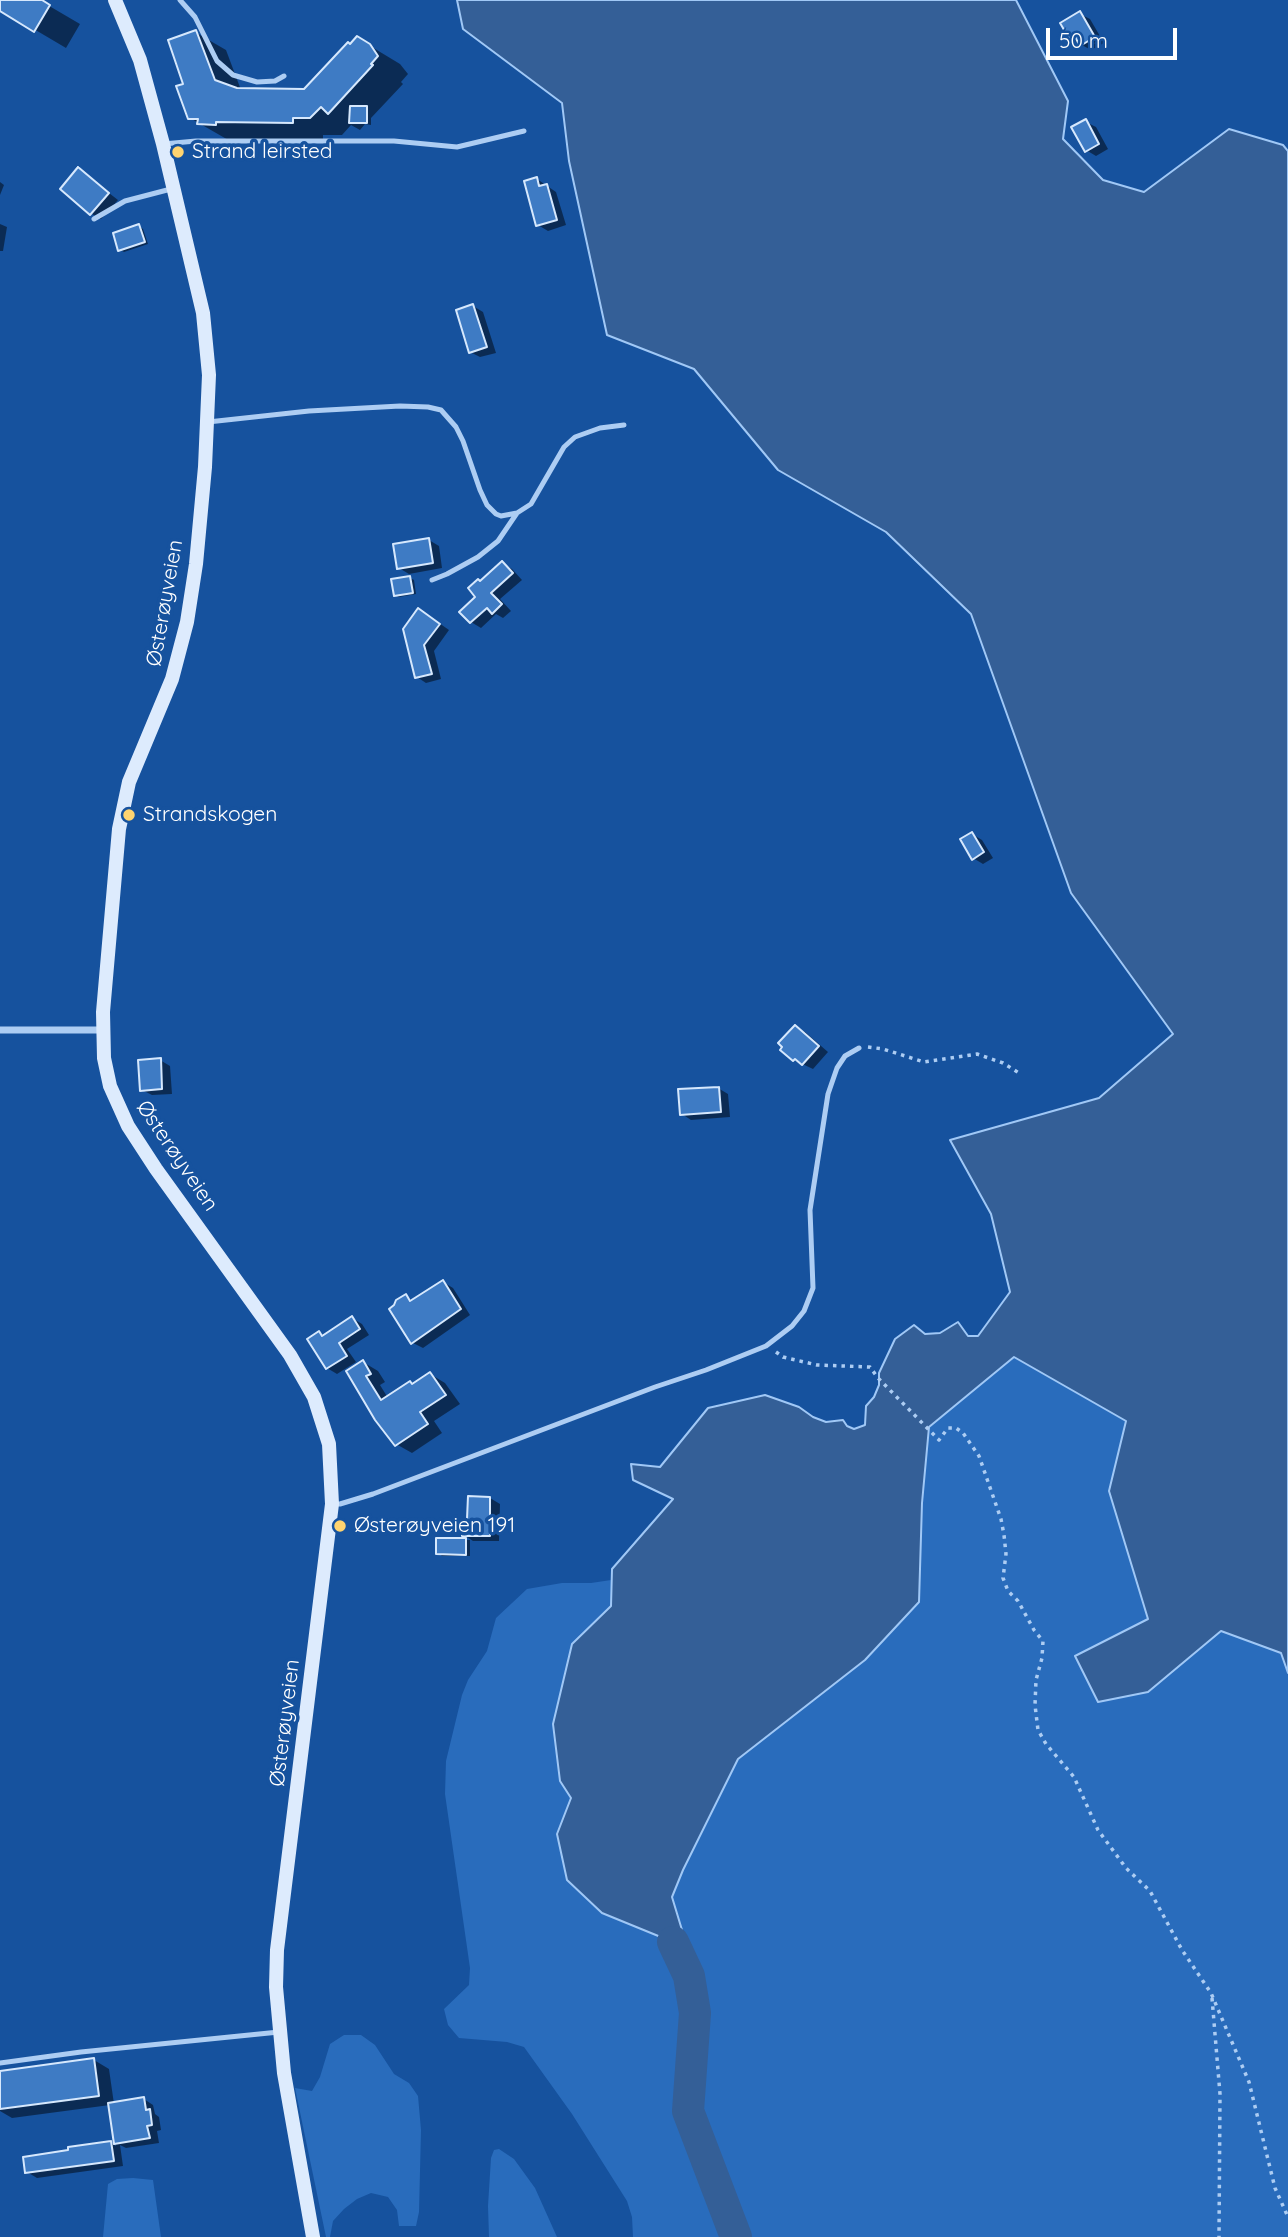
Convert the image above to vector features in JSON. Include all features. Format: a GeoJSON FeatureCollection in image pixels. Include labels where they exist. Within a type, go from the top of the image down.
{"type":"FeatureCollection","features":[{"type":"Feature","properties":{"kind":"main road","name":"Østerøyveien"},"geometry":{"type":"LineString","coordinates":[[115,0],[139,60],[163,144],[203,313],[209,375],[208,422],[196,564],[180,651],[164,700],[134,765],[120,821],[102,1030],[104,1058],[110,1086],[128,1126],[278,1338],[314,1397],[329,1444],[332,1504],[277,1950],[276,1987],[279,2032],[313,2237]]}},
{"type":"Feature","properties":{"kind":"street"},"geometry":{"type":"LineString","coordinates":[[0,1030],[102,1030]]}},
{"type":"Feature","properties":{"kind":"lane"},"geometry":{"type":"LineString","coordinates":[[180,0],[195,17],[217,61],[233,75],[257,82],[275,81],[284,76]]}},
{"type":"Feature","properties":{"kind":"lane"},"geometry":{"type":"LineString","coordinates":[[163,144],[224,141],[394,141],[457,147],[524,131]]}},
{"type":"Feature","properties":{"kind":"lane"},"geometry":{"type":"LineString","coordinates":[[94,219],[125,201],[174,188]]}},
{"type":"Feature","properties":{"kind":"lane"},"geometry":{"type":"LineString","coordinates":[[208,422],[309,411],[428,407],[441,411],[456,427],[487,505],[501,516],[517,513],[531,504],[564,447],[575,437],[600,428],[624,425]]}},
{"type":"Feature","properties":{"kind":"lane"},"geometry":{"type":"LineString","coordinates":[[432,580],[478,557],[498,541],[517,513]]}},
{"type":"Feature","properties":{"kind":"lane"},"geometry":{"type":"LineString","coordinates":[[332,1504],[373,1494],[766,1346],[792,1326],[804,1311],[813,1288],[810,1210],[828,1094],[836,1068],[845,1056],[859,1048]]}},
{"type":"Feature","properties":{"kind":"lane"},"geometry":{"type":"LineString","coordinates":[[0,2063],[279,2032]]}},
{"type":"Feature","properties":{"kind":"path"},"geometry":{"type":"LineString","coordinates":[[859,1048],[883,1049],[923,1062],[977,1054],[1003,1063],[1018,1073]]}},
{"type":"Feature","properties":{"kind":"path"},"geometry":{"type":"LineString","coordinates":[[766,1346],[783,1357],[817,1365],[870,1367],[939,1440],[948,1428],[956,1428],[963,1433],[979,1456],[1001,1519],[1006,1554],[1003,1578],[1008,1591],[1018,1601],[1043,1641],[1036,1680],[1038,1730],[1046,1744],[1074,1777],[1098,1830],[1126,1868],[1150,1891],[1182,1950],[1211,1993],[1248,2082],[1275,2189],[1288,2217]]}},
{"type":"Feature","properties":{"kind":"path"},"geometry":{"type":"LineString","coordinates":[[1211,1993],[1220,2094],[1219,2237]]}},
{"type":"Feature","properties":{"kind":"shaded area"},"geometry":{"type":"Polygon","coordinates":[[[457,0],[1016,0],[1068,101],[1063,139],[1103,180],[1144,192],[1229,129],[1283,145],[1288,151],[1288,1673],[1281,1653],[1221,1631],[1148,1692],[1098,1702],[1075,1656],[1148,1619],[1109,1491],[1126,1421],[1014,1357],[929,1427],[922,1503],[919,1602],[865,1660],[738,1759],[672,1897],[682,1930],[673,1942],[602,1913],[567,1880],[557,1834],[571,1798],[560,1781],[553,1724],[572,1644],[611,1606],[612,1569],[673,1499],[633,1480],[631,1464],[660,1467],[708,1408],[765,1395],[799,1407],[826,1422],[843,1420],[847,1426],[854,1429],[865,1425],[866,1406],[874,1397],[879,1385],[879,1373],[895,1339],[914,1325],[925,1334],[940,1333],[958,1322],[968,1336],[978,1336],[1010,1292],[991,1214],[950,1140],[1099,1098],[1173,1034],[1071,893],[971,614],[886,532],[778,470],[694,369],[607,335],[569,161],[562,103],[463,29],[457,0]]]}},
{"type":"Feature","properties":{"kind":"shaded area"},"geometry":{"type":"Polygon","coordinates":[[[1014,1357],[1126,1421],[1109,1491],[1149,1619],[1075,1656],[1148,1692],[1220,1631],[1281,1653],[1288,1673],[1288,2237],[633,2237],[632,2217],[627,2201],[572,2114],[524,2047],[507,2042],[459,2038],[448,2025],[444,2009],[469,1985],[470,1968],[445,1794],[446,1761],[468,1680],[487,1651],[496,1618],[527,1589],[562,1583],[611,1580],[611,1606],[572,1644],[553,1724],[560,1781],[572,1798],[557,1834],[567,1880],[602,1913],[673,1942],[682,1930],[672,1897],[738,1759],[865,1660],[922,1503],[929,1427],[1014,1357]]]}},
{"type":"Feature","properties":{"kind":"shaded area"},"geometry":{"type":"Polygon","coordinates":[[[344,2035],[361,2035],[375,2045],[394,2074],[409,2083],[418,2096],[421,2130],[419,2212],[416,2226],[399,2226],[397,2210],[388,2197],[371,2193],[344,2209],[333,2221],[330,2237],[326,2237],[295,2088],[312,2091],[320,2077],[330,2044],[344,2035]]]}},
{"type":"Feature","properties":{"kind":"shaded area"},"geometry":{"type":"Polygon","coordinates":[[[499,2149],[514,2159],[535,2188],[557,2237],[489,2237],[491,2158],[494,2150],[499,2149]]]}},
{"type":"Feature","properties":{"kind":"shaded area"},"geometry":{"type":"Polygon","coordinates":[[[117,2179],[153,2180],[161,2237],[103,2237],[108,2184],[117,2179]]]}},
{"type":"Feature","properties":{"kind":"building"},"geometry":{"type":"Polygon","coordinates":[[[0,0],[42,0],[50,5],[34,32],[0,11],[0,0]]]}},
{"type":"Feature","properties":{"kind":"building"},"geometry":{"type":"Polygon","coordinates":[[[1080,11],[1095,37],[1080,46],[1075,37],[1070,40],[1060,23],[1080,11]]]}},
{"type":"Feature","properties":{"kind":"building"},"geometry":{"type":"Polygon","coordinates":[[[196,30],[215,80],[237,88],[304,89],[348,42],[350,44],[357,36],[370,44],[378,56],[328,114],[321,107],[310,118],[293,118],[293,123],[197,124],[198,119],[188,119],[176,86],[183,84],[168,40],[196,30]]]}},
{"type":"Feature","properties":{"kind":"building"},"geometry":{"type":"Polygon","coordinates":[[[350,106],[367,106],[367,123],[349,123],[350,106]]]}},
{"type":"Feature","properties":{"kind":"building"},"geometry":{"type":"Polygon","coordinates":[[[1086,119],[1099,144],[1085,152],[1071,127],[1086,119]]]}},
{"type":"Feature","properties":{"kind":"building"},"geometry":{"type":"Polygon","coordinates":[[[78,167],[109,193],[90,215],[60,189],[78,167]]]}},
{"type":"Feature","properties":{"kind":"building"},"geometry":{"type":"Polygon","coordinates":[[[537,177],[539,186],[547,184],[557,220],[536,226],[524,181],[537,177]]]}},
{"type":"Feature","properties":{"kind":"building"},"geometry":{"type":"Polygon","coordinates":[[[139,224],[145,242],[118,251],[113,233],[139,224]]]}},
{"type":"Feature","properties":{"kind":"building"},"geometry":{"type":"Polygon","coordinates":[[[473,304],[487,347],[469,353],[456,310],[473,304]]]}},
{"type":"Feature","properties":{"kind":"building"},"geometry":{"type":"Polygon","coordinates":[[[429,538],[433,563],[397,569],[393,544],[429,538]]]}},
{"type":"Feature","properties":{"kind":"building"},"geometry":{"type":"Polygon","coordinates":[[[502,561],[513,573],[491,593],[502,604],[492,614],[487,608],[470,623],[459,612],[475,597],[468,588],[502,561]]]}},
{"type":"Feature","properties":{"kind":"building"},"geometry":{"type":"Polygon","coordinates":[[[410,576],[413,593],[394,596],[391,579],[410,576]]]}},
{"type":"Feature","properties":{"kind":"building"},"geometry":{"type":"Polygon","coordinates":[[[418,608],[440,624],[424,645],[432,674],[415,678],[403,629],[418,608]]]}},
{"type":"Feature","properties":{"kind":"building"},"geometry":{"type":"Polygon","coordinates":[[[972,832],[984,852],[972,860],[960,839],[972,832]]]}},
{"type":"Feature","properties":{"kind":"building"},"geometry":{"type":"Polygon","coordinates":[[[795,1025],[819,1046],[802,1065],[780,1050],[782,1047],[778,1043],[795,1025]]]}},
{"type":"Feature","properties":{"kind":"building"},"geometry":{"type":"Polygon","coordinates":[[[161,1058],[162,1089],[140,1091],[138,1060],[161,1058]]]}},
{"type":"Feature","properties":{"kind":"building"},"geometry":{"type":"Polygon","coordinates":[[[719,1087],[721,1112],[680,1115],[678,1089],[719,1087]]]}},
{"type":"Feature","properties":{"kind":"building"},"geometry":{"type":"Polygon","coordinates":[[[443,1280],[461,1309],[411,1344],[389,1309],[396,1300],[406,1294],[410,1301],[443,1280]]]}},
{"type":"Feature","properties":{"kind":"building"},"geometry":{"type":"Polygon","coordinates":[[[352,1316],[360,1329],[339,1343],[347,1356],[326,1369],[307,1339],[319,1331],[322,1336],[352,1316]]]}},
{"type":"Feature","properties":{"kind":"building"},"geometry":{"type":"Polygon","coordinates":[[[363,1360],[371,1374],[366,1376],[381,1400],[410,1381],[412,1384],[430,1372],[446,1395],[420,1412],[428,1424],[395,1446],[375,1420],[346,1371],[363,1360]]]}},
{"type":"Feature","properties":{"kind":"building"},"geometry":{"type":"Polygon","coordinates":[[[468,1496],[490,1497],[490,1536],[462,1536],[462,1519],[467,1519],[468,1496]]]}},
{"type":"Feature","properties":{"kind":"building"},"geometry":{"type":"Polygon","coordinates":[[[436,1538],[466,1538],[466,1555],[436,1554],[436,1538]]]}},
{"type":"Feature","properties":{"kind":"building"},"geometry":{"type":"Polygon","coordinates":[[[94,2058],[99,2096],[0,2109],[0,2071],[94,2058]]]}},
{"type":"Feature","properties":{"kind":"building"},"geometry":{"type":"Polygon","coordinates":[[[144,2097],[146,2110],[150,2109],[152,2125],[147,2126],[150,2138],[114,2144],[108,2103],[144,2097]]]}},
{"type":"Feature","properties":{"kind":"building"},"geometry":{"type":"Polygon","coordinates":[[[111,2141],[114,2161],[25,2173],[23,2157],[111,2141]]]}},
{"type":"Feature","properties":{"kind":"waterway"},"geometry":{"type":"LineString","coordinates":[[673,1942],[689,1976],[695,2013],[688,2111],[736,2237]]}},
{"type":"Feature","properties":{"kind":"place","name":"Strand leirsted"},"geometry":{"type":"Point","coordinates":[178,152]}},
{"type":"Feature","properties":{"kind":"place","name":"Strandskogen"},"geometry":{"type":"Point","coordinates":[129,815]}},
{"type":"Feature","properties":{"kind":"place","name":"Østerøyveien 191"},"geometry":{"type":"Point","coordinates":[340,1526]}}]}
